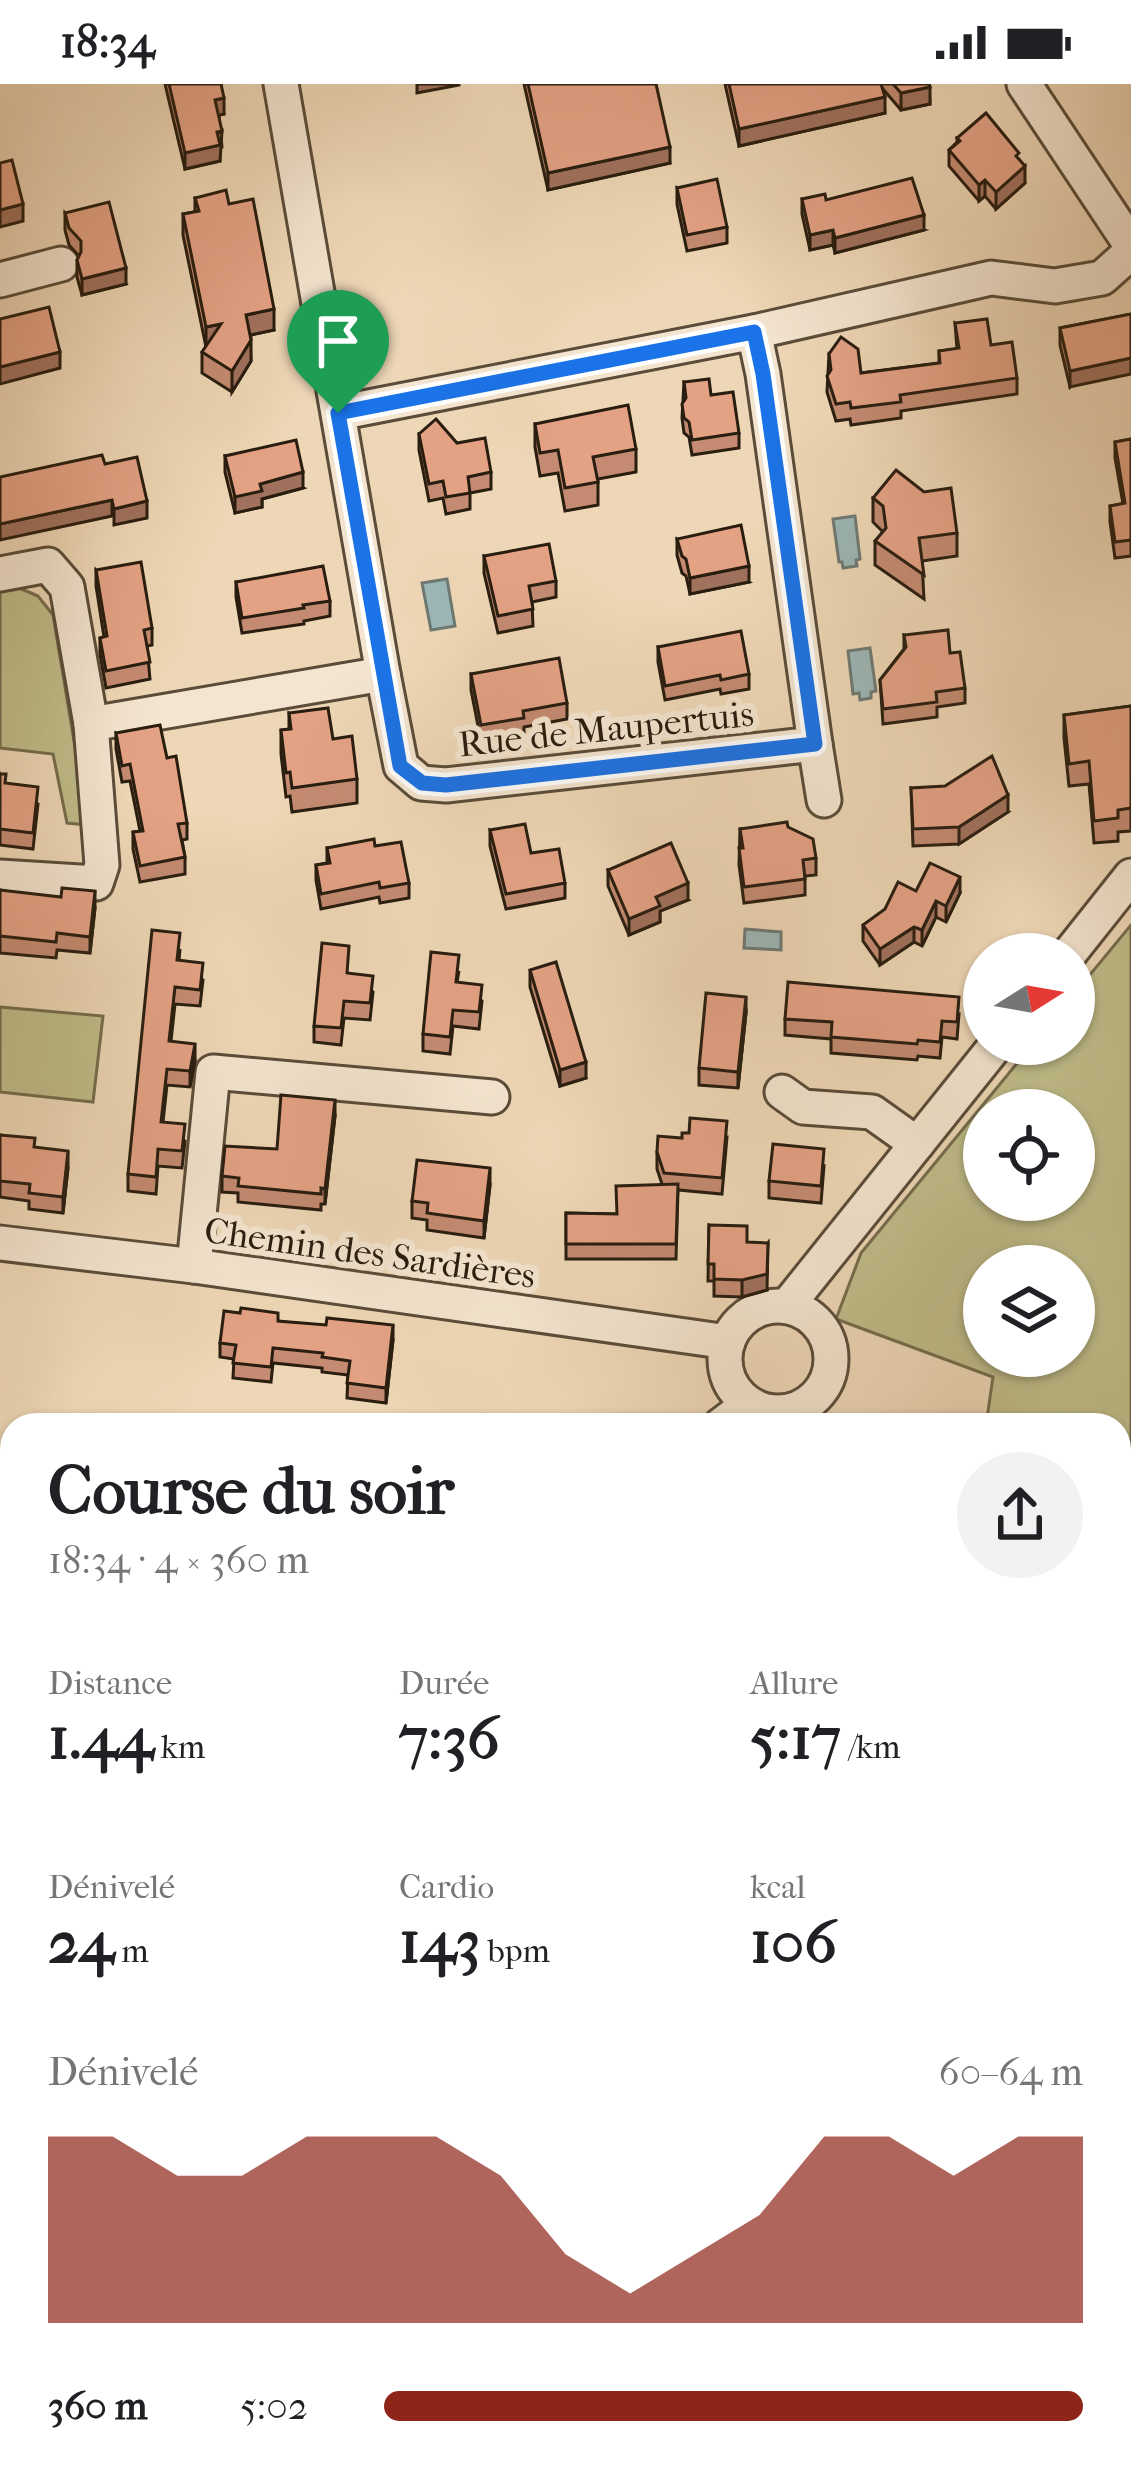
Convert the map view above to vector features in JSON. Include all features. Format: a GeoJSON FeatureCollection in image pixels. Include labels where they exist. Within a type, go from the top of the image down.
{"type":"FeatureCollection","features":[{"type":"Feature","properties":{"kind":"street","name":"Rue de Maupertuis"},"geometry":{"type":"LineString","coordinates":[[281,84],[400,766],[422,783],[446,785],[815,744]]}},
{"type":"Feature","properties":{"kind":"street"},"geometry":{"type":"LineString","coordinates":[[338,413],[754,332],[991,278],[1055,286],[1102,278],[1128,235],[1024,84]]}},
{"type":"Feature","properties":{"kind":"street"},"geometry":{"type":"LineString","coordinates":[[0,280],[61,264]]}},
{"type":"Feature","properties":{"kind":"street"},"geometry":{"type":"LineString","coordinates":[[754,332],[824,800]]}},
{"type":"Feature","properties":{"kind":"street"},"geometry":{"type":"LineString","coordinates":[[0,574],[48,565],[67,586],[92,724],[102,865],[96,883],[0,877]]}},
{"type":"Feature","properties":{"kind":"street"},"geometry":{"type":"LineString","coordinates":[[92,724],[383,674]]}},
{"type":"Feature","properties":{"kind":"street"},"geometry":{"type":"LineString","coordinates":[[1086,933],[1131,876]]}},
{"type":"Feature","properties":{"kind":"street"},"geometry":{"type":"LineString","coordinates":[[787,1306],[980,1065]]}},
{"type":"Feature","properties":{"kind":"street"},"geometry":{"type":"LineString","coordinates":[[194,1266],[213,1072],[492,1097]]}},
{"type":"Feature","properties":{"kind":"street"},"geometry":{"type":"LineString","coordinates":[[782,1092],[803,1107],[872,1112],[917,1144]]}},
{"type":"Feature","properties":{"kind":"street"},"geometry":{"type":"LineString","coordinates":[[822,1328],[842,1237]]}},
{"type":"Feature","properties":{"kind":"street","name":"Chemin des Sardières"},"geometry":{"type":"LineString","coordinates":[[0,1243],[728,1342]]}},
{"type":"Feature","properties":{"kind":"street"},"geometry":{"type":"LineString","coordinates":[[787,1306],[808,1314],[822,1328],[832,1363],[824,1387],[812,1401],[791,1411],[774,1412],[749,1404],[732,1385],[725,1364],[728,1342],[751,1313],[787,1306]]}},
{"type":"Feature","properties":{"kind":"street"},"geometry":{"type":"LineString","coordinates":[[737,1413],[749,1404]]}},
{"type":"Feature","properties":{"kind":"shaded area"},"geometry":{"type":"Polygon","coordinates":[[[17,587],[38,596],[53,615],[88,825],[67,823],[53,754],[0,748],[0,590],[17,587]]]}},
{"type":"Feature","properties":{"kind":"shaded area"},"geometry":{"type":"Polygon","coordinates":[[[1131,925],[1131,1413],[988,1413],[993,1377],[1095,1377],[1095,1245],[963,1245],[963,1366],[836,1319],[861,1253],[963,1129],[963,1221],[1095,1221],[1095,1089],[996,1089],[1016,1065],[1095,1065],[1095,969],[1131,925]]]}},
{"type":"Feature","properties":{"kind":"shaded area"},"geometry":{"type":"Polygon","coordinates":[[[0,1007],[103,1016],[93,1102],[0,1092],[0,1007]]]}},
{"type":"Feature","properties":{"kind":"water"},"geometry":{"type":"Polygon","coordinates":[[[855,516],[860,559],[857,566],[843,568],[833,519],[855,516]]]}},
{"type":"Feature","properties":{"kind":"water"},"geometry":{"type":"Polygon","coordinates":[[[447,579],[455,626],[431,630],[422,583],[447,579]]]}},
{"type":"Feature","properties":{"kind":"water"},"geometry":{"type":"Polygon","coordinates":[[[870,648],[876,691],[871,698],[860,700],[859,693],[853,694],[848,651],[870,648]]]}},
{"type":"Feature","properties":{"kind":"water"},"geometry":{"type":"Polygon","coordinates":[[[745,929],[781,932],[781,950],[744,948],[745,929]]]}},
{"type":"Feature","properties":{"kind":"building"},"geometry":{"type":"Polygon","coordinates":[[[169,84],[221,84],[224,98],[215,100],[220,145],[185,153],[169,84]]]}},
{"type":"Feature","properties":{"kind":"building"},"geometry":{"type":"Polygon","coordinates":[[[528,84],[656,84],[670,147],[548,173],[528,84]]]}},
{"type":"Feature","properties":{"kind":"building"},"geometry":{"type":"Polygon","coordinates":[[[729,84],[881,84],[885,97],[739,129],[729,84]]]}},
{"type":"Feature","properties":{"kind":"building"},"geometry":{"type":"Polygon","coordinates":[[[893,84],[929,84],[930,87],[901,93],[893,84]]]}},
{"type":"Feature","properties":{"kind":"building"},"geometry":{"type":"Polygon","coordinates":[[[986,113],[1025,166],[996,192],[985,180],[979,185],[949,150],[986,113]]]}},
{"type":"Feature","properties":{"kind":"building"},"geometry":{"type":"Polygon","coordinates":[[[12,160],[23,204],[0,210],[0,163],[12,160]]]}},
{"type":"Feature","properties":{"kind":"building"},"geometry":{"type":"Polygon","coordinates":[[[912,178],[924,215],[835,238],[833,230],[810,235],[802,199],[825,194],[826,200],[912,178]]]}},
{"type":"Feature","properties":{"kind":"building"},"geometry":{"type":"Polygon","coordinates":[[[717,179],[727,227],[687,235],[677,188],[717,179]]]}},
{"type":"Feature","properties":{"kind":"building"},"geometry":{"type":"Polygon","coordinates":[[[226,190],[229,204],[253,199],[274,309],[246,315],[251,340],[232,371],[202,352],[221,324],[206,327],[183,214],[199,211],[195,198],[226,190]]]}},
{"type":"Feature","properties":{"kind":"building"},"geometry":{"type":"Polygon","coordinates":[[[109,202],[126,268],[82,279],[77,260],[81,241],[69,228],[65,213],[109,202]]]}},
{"type":"Feature","properties":{"kind":"building"},"geometry":{"type":"Polygon","coordinates":[[[49,307],[60,352],[0,367],[0,319],[49,307]]]}},
{"type":"Feature","properties":{"kind":"building"},"geometry":{"type":"Polygon","coordinates":[[[1131,314],[1131,358],[1070,371],[1060,328],[1131,314]]]}},
{"type":"Feature","properties":{"kind":"building"},"geometry":{"type":"Polygon","coordinates":[[[987,319],[991,345],[1012,342],[1017,378],[900,395],[901,402],[851,408],[850,402],[836,404],[827,376],[829,354],[841,337],[858,349],[861,373],[940,363],[939,351],[959,348],[955,323],[987,319]]]}},
{"type":"Feature","properties":{"kind":"building"},"geometry":{"type":"Polygon","coordinates":[[[709,379],[711,395],[733,392],[739,433],[692,440],[682,404],[684,382],[709,379]]]}},
{"type":"Feature","properties":{"kind":"building"},"geometry":{"type":"Polygon","coordinates":[[[628,405],[636,449],[593,457],[598,482],[565,488],[558,450],[540,453],[535,424],[628,405]]]}},
{"type":"Feature","properties":{"kind":"building"},"geometry":{"type":"Polygon","coordinates":[[[436,419],[457,443],[485,438],[491,472],[468,477],[470,493],[446,497],[443,481],[429,484],[419,434],[436,419]]]}},
{"type":"Feature","properties":{"kind":"building"},"geometry":{"type":"Polygon","coordinates":[[[1131,439],[1131,540],[1115,542],[1110,506],[1125,503],[1115,442],[1131,439]]]}},
{"type":"Feature","properties":{"kind":"building"},"geometry":{"type":"Polygon","coordinates":[[[296,440],[303,472],[260,484],[262,491],[235,497],[225,456],[296,440]]]}},
{"type":"Feature","properties":{"kind":"building"},"geometry":{"type":"Polygon","coordinates":[[[102,455],[105,464],[137,457],[147,501],[114,509],[112,500],[0,524],[0,477],[102,455]]]}},
{"type":"Feature","properties":{"kind":"building"},"geometry":{"type":"Polygon","coordinates":[[[896,470],[924,492],[951,488],[957,533],[919,538],[924,575],[875,541],[886,528],[883,506],[873,498],[896,470]]]}},
{"type":"Feature","properties":{"kind":"building"},"geometry":{"type":"Polygon","coordinates":[[[741,525],[749,566],[690,578],[677,539],[741,525]]]}},
{"type":"Feature","properties":{"kind":"building"},"geometry":{"type":"Polygon","coordinates":[[[549,544],[556,581],[529,586],[533,609],[498,616],[484,556],[549,544]]]}},
{"type":"Feature","properties":{"kind":"building"},"geometry":{"type":"Polygon","coordinates":[[[141,562],[152,628],[144,630],[150,662],[106,671],[100,638],[107,636],[96,570],[141,562]]]}},
{"type":"Feature","properties":{"kind":"building"},"geometry":{"type":"Polygon","coordinates":[[[323,566],[330,601],[242,618],[236,582],[323,566]]]}},
{"type":"Feature","properties":{"kind":"building"},"geometry":{"type":"Polygon","coordinates":[[[948,630],[950,653],[960,652],[965,688],[936,692],[937,702],[883,709],[880,680],[906,647],[904,635],[948,630]]]}},
{"type":"Feature","properties":{"kind":"building"},"geometry":{"type":"Polygon","coordinates":[[[741,631],[749,674],[665,686],[658,647],[741,631]]]}},
{"type":"Feature","properties":{"kind":"building"},"geometry":{"type":"Polygon","coordinates":[[[559,658],[567,703],[523,711],[524,718],[481,725],[471,674],[559,658]]]}},
{"type":"Feature","properties":{"kind":"building"},"geometry":{"type":"Polygon","coordinates":[[[1131,706],[1131,808],[1118,810],[1118,818],[1094,821],[1089,761],[1069,764],[1064,715],[1131,706]]]}},
{"type":"Feature","properties":{"kind":"building"},"geometry":{"type":"Polygon","coordinates":[[[328,708],[333,739],[352,736],[357,779],[292,788],[281,730],[291,729],[289,713],[328,708]]]}},
{"type":"Feature","properties":{"kind":"building"},"geometry":{"type":"Polygon","coordinates":[[[160,725],[167,758],[176,756],[187,823],[178,824],[185,857],[140,866],[133,832],[143,831],[130,764],[122,766],[116,733],[160,725]]]}},
{"type":"Feature","properties":{"kind":"building"},"geometry":{"type":"Polygon","coordinates":[[[992,756],[1008,795],[959,827],[913,829],[911,788],[945,786],[992,756]]]}},
{"type":"Feature","properties":{"kind":"building"},"geometry":{"type":"Polygon","coordinates":[[[0,774],[6,774],[5,783],[38,787],[33,833],[0,829],[0,774]]]}},
{"type":"Feature","properties":{"kind":"building"},"geometry":{"type":"Polygon","coordinates":[[[787,822],[788,827],[813,839],[816,858],[803,860],[805,879],[744,887],[740,829],[787,822]]]}},
{"type":"Feature","properties":{"kind":"building"},"geometry":{"type":"Polygon","coordinates":[[[525,824],[531,853],[559,849],[565,883],[506,894],[490,830],[525,824]]]}},
{"type":"Feature","properties":{"kind":"building"},"geometry":{"type":"Polygon","coordinates":[[[374,839],[375,846],[401,842],[409,883],[380,888],[379,882],[321,894],[316,865],[330,863],[327,848],[374,839]]]}},
{"type":"Feature","properties":{"kind":"building"},"geometry":{"type":"Polygon","coordinates":[[[671,843],[688,883],[656,897],[660,906],[629,919],[608,870],[671,843]]]}},
{"type":"Feature","properties":{"kind":"building"},"geometry":{"type":"Polygon","coordinates":[[[930,863],[960,877],[946,906],[936,901],[922,930],[914,927],[880,949],[863,925],[885,909],[898,882],[916,891],[930,863]]]}},
{"type":"Feature","properties":{"kind":"building"},"geometry":{"type":"Polygon","coordinates":[[[62,888],[95,891],[90,937],[57,933],[56,942],[0,936],[0,890],[61,897],[62,888]]]}},
{"type":"Feature","properties":{"kind":"building"},"geometry":{"type":"Polygon","coordinates":[[[152,930],[180,933],[177,960],[203,963],[200,990],[175,987],[169,1041],[195,1044],[190,1071],[167,1069],[161,1122],[185,1124],[182,1151],[158,1149],[156,1177],[128,1174],[152,930]]]}},
{"type":"Feature","properties":{"kind":"building"},"geometry":{"type":"Polygon","coordinates":[[[322,943],[349,946],[347,973],[373,976],[370,1003],[344,1001],[341,1028],[314,1026],[322,943]]]}},
{"type":"Feature","properties":{"kind":"building"},"geometry":{"type":"Polygon","coordinates":[[[431,952],[459,955],[456,982],[482,985],[479,1012],[453,1010],[450,1037],[423,1034],[431,952]]]}},
{"type":"Feature","properties":{"kind":"building"},"geometry":{"type":"Polygon","coordinates":[[[556,962],[586,1062],[560,1070],[530,970],[556,962]]]}},
{"type":"Feature","properties":{"kind":"building"},"geometry":{"type":"Polygon","coordinates":[[[788,982],[959,997],[957,1022],[942,1021],[940,1042],[831,1037],[832,1022],[785,1019],[788,982]]]}},
{"type":"Feature","properties":{"kind":"building"},"geometry":{"type":"Polygon","coordinates":[[[706,993],[746,997],[738,1072],[699,1068],[706,993]]]}},
{"type":"Feature","properties":{"kind":"building"},"geometry":{"type":"Polygon","coordinates":[[[281,1095],[335,1100],[321,1194],[238,1186],[239,1178],[222,1176],[225,1146],[277,1149],[281,1095]]]}},
{"type":"Feature","properties":{"kind":"building"},"geometry":{"type":"Polygon","coordinates":[[[690,1118],[727,1121],[722,1178],[664,1173],[658,1136],[682,1138],[682,1133],[689,1133],[690,1118]]]}},
{"type":"Feature","properties":{"kind":"building"},"geometry":{"type":"Polygon","coordinates":[[[0,1135],[35,1138],[34,1147],[68,1151],[63,1197],[29,1193],[30,1184],[0,1181],[0,1135]]]}},
{"type":"Feature","properties":{"kind":"building"},"geometry":{"type":"Polygon","coordinates":[[[773,1144],[824,1149],[821,1186],[769,1181],[773,1144]]]}},
{"type":"Feature","properties":{"kind":"building"},"geometry":{"type":"Polygon","coordinates":[[[417,1160],[490,1168],[484,1221],[427,1213],[428,1203],[412,1201],[417,1160]]]}},
{"type":"Feature","properties":{"kind":"building"},"geometry":{"type":"Polygon","coordinates":[[[678,1184],[676,1244],[566,1244],[566,1213],[617,1214],[616,1186],[678,1184]]]}},
{"type":"Feature","properties":{"kind":"building"},"geometry":{"type":"Polygon","coordinates":[[[709,1225],[747,1226],[747,1242],[768,1243],[767,1274],[742,1280],[714,1279],[714,1264],[708,1264],[709,1225]]]}},
{"type":"Feature","properties":{"kind":"building"},"geometry":{"type":"Polygon","coordinates":[[[241,1308],[278,1313],[278,1321],[326,1325],[327,1318],[393,1325],[386,1388],[347,1383],[350,1361],[322,1357],[323,1353],[273,1348],[271,1367],[233,1363],[236,1345],[220,1343],[224,1311],[240,1313],[241,1308]]]}},
{"type":"Feature","properties":{"kind":"route"},"geometry":{"type":"LineString","coordinates":[[754,332],[815,744],[446,785],[422,783],[400,766],[338,413],[754,332]]}}]}
